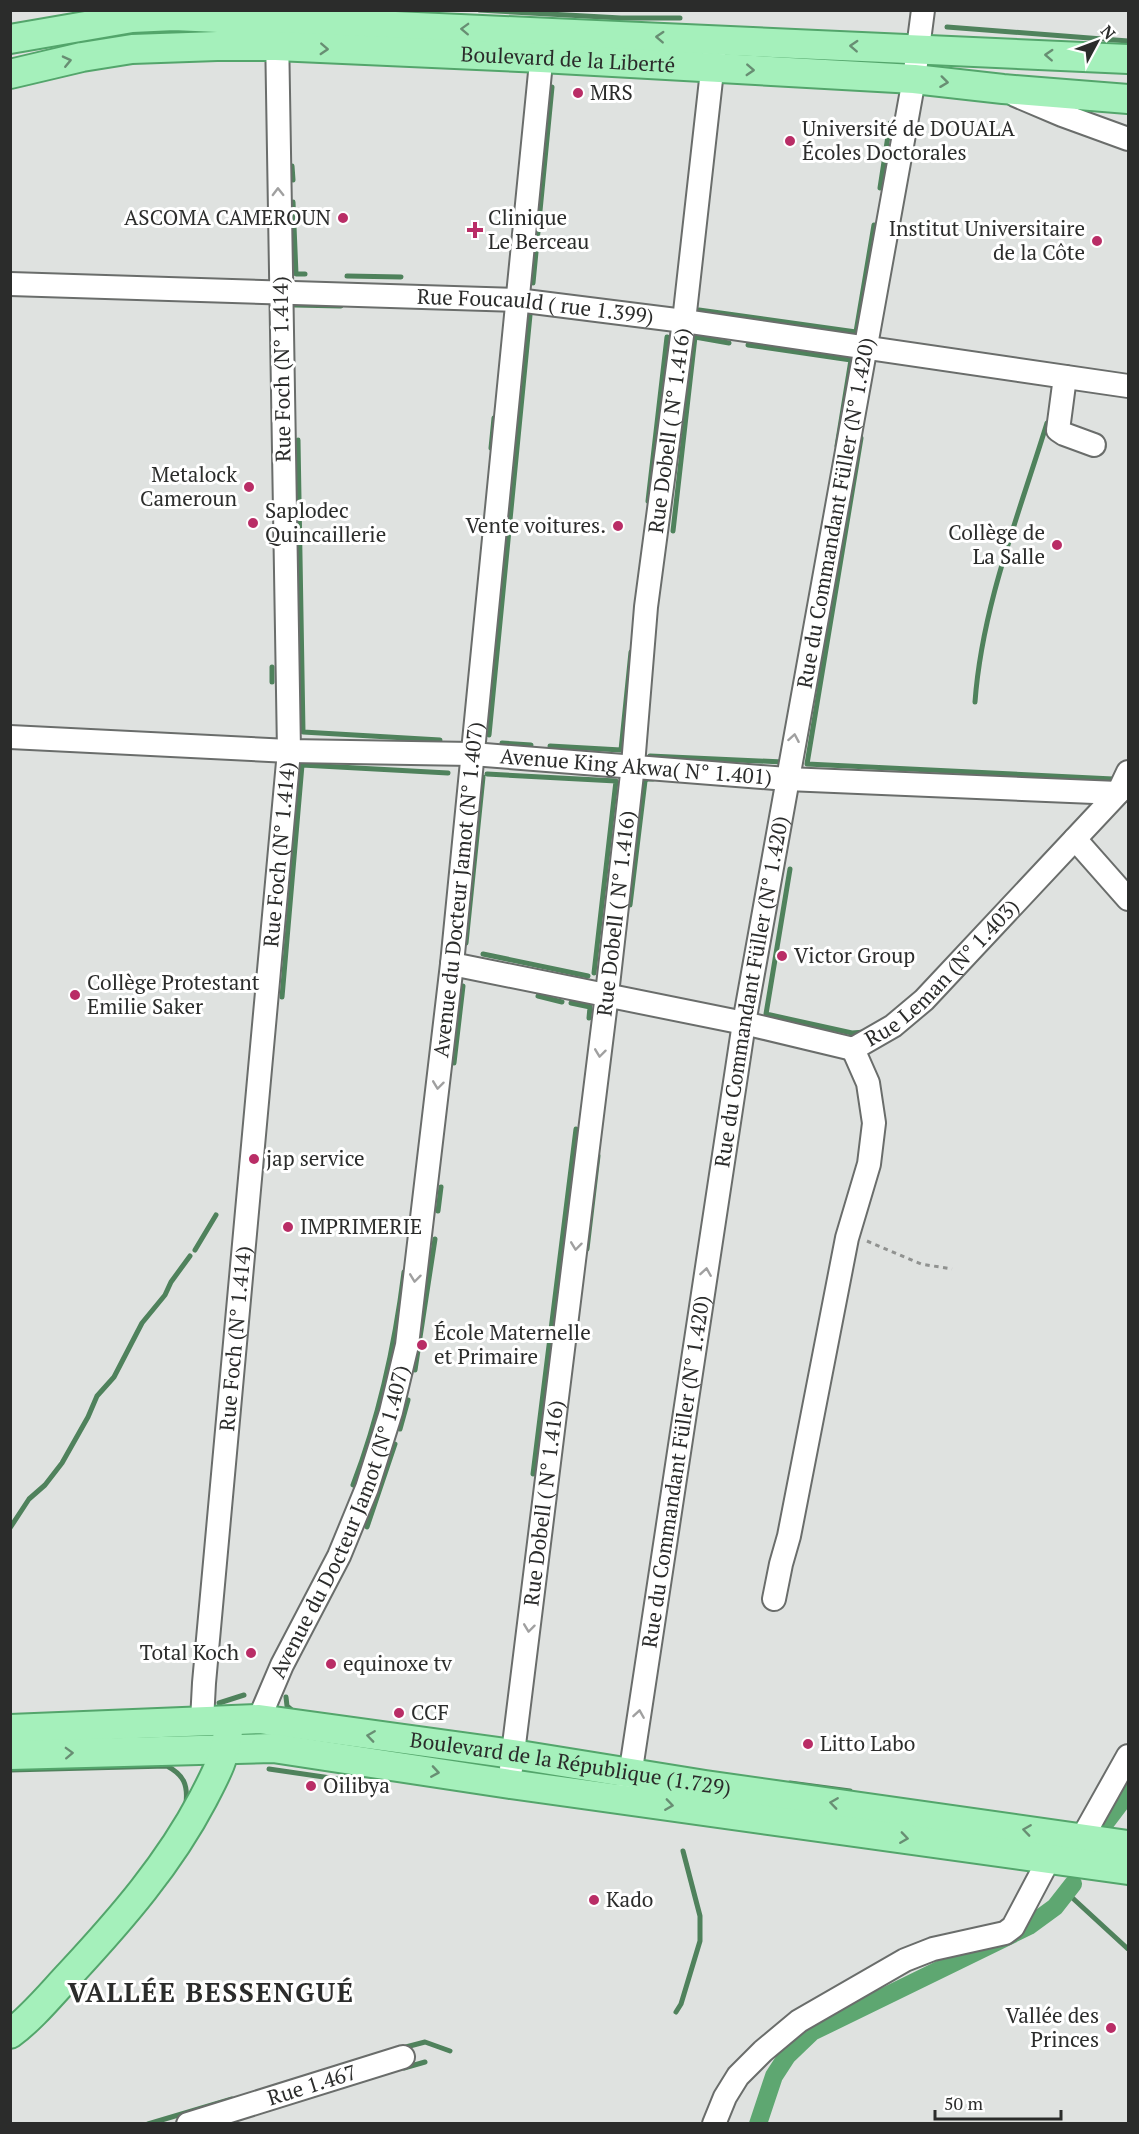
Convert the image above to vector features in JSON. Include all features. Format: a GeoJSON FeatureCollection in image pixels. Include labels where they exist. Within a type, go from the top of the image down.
{"type":"FeatureCollection","features":[{"type":"Feature","properties":{"kind":"main road","name":"Boulevard de la Liberté"},"geometry":{"type":"LineString","coordinates":[[10,39],[154,16],[276,33]]}},
{"type":"Feature","properties":{"kind":"main road","name":"Boulevard de la Liberté"},"geometry":{"type":"LineString","coordinates":[[10,74],[82,57],[132,49],[207,46],[276,33],[428,28],[713,68],[914,79],[1004,90],[1128,99]]}},
{"type":"Feature","properties":{"kind":"main road","name":"Boulevard de la Liberté"},"geometry":{"type":"LineString","coordinates":[[543,45],[716,40],[1128,59]]}},
{"type":"Feature","properties":{"kind":"main road","name":"Boulevard de la République (1.729)"},"geometry":{"type":"LineString","coordinates":[[10,1729],[259,1719],[513,1754],[629,1786],[1055,1859],[1124,1857]]}},
{"type":"Feature","properties":{"kind":"main road"},"geometry":{"type":"LineString","coordinates":[[10,2034],[91,1952],[149,1884],[183,1836],[219,1769],[226,1748],[216,1720]]}},
{"type":"Feature","properties":{"kind":"main road","name":"Boulevard de la République (1.729)"},"geometry":{"type":"LineString","coordinates":[[10,1755],[273,1748],[510,1784],[705,1785],[1083,1838],[1124,1857]]}},
{"type":"Feature","properties":{"kind":"street","name":"Rue du Commandant Füller (N° 1.420)"},"geometry":{"type":"LineString","coordinates":[[629,1786],[744,1023],[914,79],[923,10]]}},
{"type":"Feature","properties":{"kind":"street","name":"Rue Foch (N° 1.414)"},"geometry":{"type":"LineString","coordinates":[[216,1720],[204,1683],[289,751],[276,33]]}},
{"type":"Feature","properties":{"kind":"street","name":"Rue Dobell ( N° 1.416)"},"geometry":{"type":"LineString","coordinates":[[510,1784],[607,994],[633,765],[646,607],[684,321],[716,40]]}},
{"type":"Feature","properties":{"kind":"street","name":"Avenue du Docteur Jamot (N° 1.407)"},"geometry":{"type":"LineString","coordinates":[[259,1719],[282,1665],[339,1556],[367,1488],[391,1412],[407,1346],[452,964],[543,45]]}},
{"type":"Feature","properties":{"kind":"street"},"geometry":{"type":"LineString","coordinates":[[1004,90],[1062,115],[1128,139]]}},
{"type":"Feature","properties":{"kind":"street","name":"Rue Foucauld ( rue 1.399)"},"geometry":{"type":"LineString","coordinates":[[10,284],[517,300],[684,321],[1128,386]]}},
{"type":"Feature","properties":{"kind":"street"},"geometry":{"type":"LineString","coordinates":[[1065,377],[1058,430],[1094,445]]}},
{"type":"Feature","properties":{"kind":"street","name":"Avenue King Akwa( N° 1.401)"},"geometry":{"type":"LineString","coordinates":[[10,737],[289,751],[472,754],[787,779],[1118,793]]}},
{"type":"Feature","properties":{"kind":"street","name":"Rue Leman (N° 1.403)"},"geometry":{"type":"LineString","coordinates":[[452,964],[744,1023],[853,1049],[892,1026],[924,1000],[1118,793],[1128,772]]}},
{"type":"Feature","properties":{"kind":"street"},"geometry":{"type":"LineString","coordinates":[[1075,839],[1128,899]]}},
{"type":"Feature","properties":{"kind":"street"},"geometry":{"type":"LineString","coordinates":[[774,1599],[789,1536],[847,1238],[869,1164],[874,1123],[868,1083],[853,1049]]}},
{"type":"Feature","properties":{"kind":"street"},"geometry":{"type":"LineString","coordinates":[[1083,1838],[1128,1756]]}},
{"type":"Feature","properties":{"kind":"street"},"geometry":{"type":"LineString","coordinates":[[714,2124],[725,2097],[738,2076],[763,2051],[799,2021],[905,1960],[933,1949],[1005,1933],[1013,1927],[1055,1859]]}},
{"type":"Feature","properties":{"kind":"street","name":"Rue 1.467"},"geometry":{"type":"LineString","coordinates":[[188,2124],[403,2058]]}},
{"type":"Feature","properties":{"kind":"path"},"geometry":{"type":"LineString","coordinates":[[847,1238],[868,1241],[921,1264],[952,1269]]}},
{"type":"Feature","properties":{"kind":"waterway"},"geometry":{"type":"LineString","coordinates":[[479,10],[621,18],[680,18]]}},
{"type":"Feature","properties":{"kind":"waterway"},"geometry":{"type":"LineString","coordinates":[[947,27],[1128,41]]}},
{"type":"Feature","properties":{"kind":"waterway"},"geometry":{"type":"LineString","coordinates":[[533,283],[552,87]]}},
{"type":"Feature","properties":{"kind":"waterway"},"geometry":{"type":"LineString","coordinates":[[880,188],[890,123]]}},
{"type":"Feature","properties":{"kind":"waterway"},"geometry":{"type":"LineString","coordinates":[[292,166],[293,180]]}},
{"type":"Feature","properties":{"kind":"waterway"},"geometry":{"type":"LineString","coordinates":[[293,202],[296,274],[305,274]]}},
{"type":"Feature","properties":{"kind":"waterway"},"geometry":{"type":"LineString","coordinates":[[699,310],[856,332],[874,225]]}},
{"type":"Feature","properties":{"kind":"waterway"},"geometry":{"type":"LineString","coordinates":[[347,276],[401,277]]}},
{"type":"Feature","properties":{"kind":"waterway"},"geometry":{"type":"LineString","coordinates":[[295,305],[341,306]]}},
{"type":"Feature","properties":{"kind":"waterway"},"geometry":{"type":"LineString","coordinates":[[489,735],[530,315]]}},
{"type":"Feature","properties":{"kind":"waterway"},"geometry":{"type":"LineString","coordinates":[[648,501],[667,337]]}},
{"type":"Feature","properties":{"kind":"waterway"},"geometry":{"type":"LineString","coordinates":[[673,531],[695,337],[729,343]]}},
{"type":"Feature","properties":{"kind":"waterway"},"geometry":{"type":"LineString","coordinates":[[748,345],[851,360],[837,446]]}},
{"type":"Feature","properties":{"kind":"waterway"},"geometry":{"type":"LineString","coordinates":[[491,448],[494,418]]}},
{"type":"Feature","properties":{"kind":"waterway"},"geometry":{"type":"LineString","coordinates":[[975,702],[979,666],[993,596],[1047,423]]}},
{"type":"Feature","properties":{"kind":"waterway"},"geometry":{"type":"LineString","coordinates":[[861,438],[807,764],[1113,779]]}},
{"type":"Feature","properties":{"kind":"waterway"},"geometry":{"type":"LineString","coordinates":[[298,440],[303,732],[440,740]]}},
{"type":"Feature","properties":{"kind":"waterway"},"geometry":{"type":"LineString","coordinates":[[550,746],[621,750],[631,652]]}},
{"type":"Feature","properties":{"kind":"waterway"},"geometry":{"type":"LineString","coordinates":[[272,667],[272,682]]}},
{"type":"Feature","properties":{"kind":"waterway"},"geometry":{"type":"LineString","coordinates":[[502,743],[531,745]]}},
{"type":"Feature","properties":{"kind":"waterway"},"geometry":{"type":"LineString","coordinates":[[650,756],[783,762],[784,760]]}},
{"type":"Feature","properties":{"kind":"waterway"},"geometry":{"type":"LineString","coordinates":[[282,997],[302,765],[448,773]]}},
{"type":"Feature","properties":{"kind":"waterway"},"geometry":{"type":"LineString","coordinates":[[487,774],[616,781],[594,973]]}},
{"type":"Feature","properties":{"kind":"waterway"},"geometry":{"type":"LineString","coordinates":[[466,943],[483,777]]}},
{"type":"Feature","properties":{"kind":"waterway"},"geometry":{"type":"LineString","coordinates":[[630,905],[645,781],[653,779]]}},
{"type":"Feature","properties":{"kind":"waterway"},"geometry":{"type":"LineString","coordinates":[[790,869],[766,1014],[852,1033],[865,1032]]}},
{"type":"Feature","properties":{"kind":"waterway"},"geometry":{"type":"LineString","coordinates":[[483,954],[588,976]]}},
{"type":"Feature","properties":{"kind":"waterway"},"geometry":{"type":"LineString","coordinates":[[454,1063],[463,986]]}},
{"type":"Feature","properties":{"kind":"waterway"},"geometry":{"type":"LineString","coordinates":[[538,996],[562,1002]]}},
{"type":"Feature","properties":{"kind":"waterway"},"geometry":{"type":"LineString","coordinates":[[571,1003],[590,1007],[589,1018]]}},
{"type":"Feature","properties":{"kind":"waterway"},"geometry":{"type":"LineString","coordinates":[[533,1474],[576,1129]]}},
{"type":"Feature","properties":{"kind":"waterway"},"geometry":{"type":"LineString","coordinates":[[587,1249],[598,1156]]}},
{"type":"Feature","properties":{"kind":"waterway"},"geometry":{"type":"LineString","coordinates":[[438,1211],[441,1187]]}},
{"type":"Feature","properties":{"kind":"waterway"},"geometry":{"type":"LineString","coordinates":[[195,1250],[216,1215]]}},
{"type":"Feature","properties":{"kind":"waterway"},"geometry":{"type":"LineString","coordinates":[[415,1370],[435,1239]]}},
{"type":"Feature","properties":{"kind":"waterway"},"geometry":{"type":"LineString","coordinates":[[10,1528],[29,1499],[45,1485],[62,1463],[97,1396],[114,1377],[142,1323],[165,1295],[171,1282],[190,1256]]}},
{"type":"Feature","properties":{"kind":"waterway"},"geometry":{"type":"LineString","coordinates":[[353,1485],[371,1433],[385,1380],[404,1272]]}},
{"type":"Feature","properties":{"kind":"waterway"},"geometry":{"type":"LineString","coordinates":[[400,1429],[408,1400]]}},
{"type":"Feature","properties":{"kind":"waterway"},"geometry":{"type":"LineString","coordinates":[[367,1527],[395,1444]]}},
{"type":"Feature","properties":{"kind":"waterway"},"geometry":{"type":"LineString","coordinates":[[219,1703],[244,1695]]}},
{"type":"Feature","properties":{"kind":"waterway"},"geometry":{"type":"LineString","coordinates":[[286,1697],[287,1706],[294,1712]]}},
{"type":"Feature","properties":{"kind":"waterway"},"geometry":{"type":"LineString","coordinates":[[10,1770],[167,1766],[184,1781],[186,1803]]}},
{"type":"Feature","properties":{"kind":"waterway"},"geometry":{"type":"LineString","coordinates":[[269,1769],[358,1782]]}},
{"type":"Feature","properties":{"kind":"waterway"},"geometry":{"type":"LineString","coordinates":[[790,1783],[850,1791]]}},
{"type":"Feature","properties":{"kind":"waterway"},"geometry":{"type":"LineString","coordinates":[[1106,1822],[1128,1793]]}},
{"type":"Feature","properties":{"kind":"waterway"},"geometry":{"type":"LineString","coordinates":[[676,2012],[681,2004],[700,1941],[700,1916],[683,1851]]}},
{"type":"Feature","properties":{"kind":"waterway"},"geometry":{"type":"LineString","coordinates":[[758,2124],[774,2076],[787,2056],[812,2032],[1029,1926],[1055,1907],[1073,1884]]}},
{"type":"Feature","properties":{"kind":"waterway"},"geometry":{"type":"LineString","coordinates":[[1066,1892],[1128,1949]]}},
{"type":"Feature","properties":{"kind":"waterway"},"geometry":{"type":"LineString","coordinates":[[402,2048],[425,2042],[450,2051]]}},
{"type":"Feature","properties":{"kind":"waterway"},"geometry":{"type":"LineString","coordinates":[[404,2068],[425,2062]]}},
{"type":"Feature","properties":{"kind":"waterway"},"geometry":{"type":"LineString","coordinates":[[148,2124],[232,2099]]}},
{"type":"Feature","properties":{"kind":"place","name":"MRS"},"geometry":{"type":"Point","coordinates":[578,93]}},
{"type":"Feature","properties":{"kind":"place","name":"Université de DOUALA Écoles Doctorales"},"geometry":{"type":"Point","coordinates":[790,141]}},
{"type":"Feature","properties":{"kind":"place","name":"ASCOMA CAMEROUN"},"geometry":{"type":"Point","coordinates":[343,218]}},
{"type":"Feature","properties":{"kind":"place","name":"Clinique Le Berceau"},"geometry":{"type":"Point","coordinates":[475,230]}},
{"type":"Feature","properties":{"kind":"place","name":"Institut Universitaire de la Côte"},"geometry":{"type":"Point","coordinates":[1097,241]}},
{"type":"Feature","properties":{"kind":"place","name":"Metalock Cameroun"},"geometry":{"type":"Point","coordinates":[249,487]}},
{"type":"Feature","properties":{"kind":"place","name":"Saplodec Quincaillerie"},"geometry":{"type":"Point","coordinates":[253,523]}},
{"type":"Feature","properties":{"kind":"place","name":"Vente voitures."},"geometry":{"type":"Point","coordinates":[618,526]}},
{"type":"Feature","properties":{"kind":"place","name":"Collège de La Salle"},"geometry":{"type":"Point","coordinates":[1057,545]}},
{"type":"Feature","properties":{"kind":"place","name":"Victor Group"},"geometry":{"type":"Point","coordinates":[782,956]}},
{"type":"Feature","properties":{"kind":"place","name":"Collège Protestant Emilie Saker"},"geometry":{"type":"Point","coordinates":[75,995]}},
{"type":"Feature","properties":{"kind":"place","name":"jap service"},"geometry":{"type":"Point","coordinates":[254,1159]}},
{"type":"Feature","properties":{"kind":"place","name":"IMPRIMERIE"},"geometry":{"type":"Point","coordinates":[288,1227]}},
{"type":"Feature","properties":{"kind":"place","name":"École Maternelle et Primaire"},"geometry":{"type":"Point","coordinates":[422,1345]}},
{"type":"Feature","properties":{"kind":"place","name":"Total Koch"},"geometry":{"type":"Point","coordinates":[251,1653]}},
{"type":"Feature","properties":{"kind":"place","name":"equinoxe tv"},"geometry":{"type":"Point","coordinates":[331,1664]}},
{"type":"Feature","properties":{"kind":"place","name":"CCF"},"geometry":{"type":"Point","coordinates":[399,1713]}},
{"type":"Feature","properties":{"kind":"place","name":"Litto Labo"},"geometry":{"type":"Point","coordinates":[808,1744]}},
{"type":"Feature","properties":{"kind":"place","name":"Oilibya"},"geometry":{"type":"Point","coordinates":[311,1786]}},
{"type":"Feature","properties":{"kind":"place","name":"Kado"},"geometry":{"type":"Point","coordinates":[594,1900]}},
{"type":"Feature","properties":{"kind":"place","name":"Vallée des Princes"},"geometry":{"type":"Point","coordinates":[1111,2028]}},
{"type":"Feature","properties":{"kind":"district","name":"VALLÉE BESSENGUÉ"},"geometry":{"type":"Point","coordinates":[211,1993]}}]}
